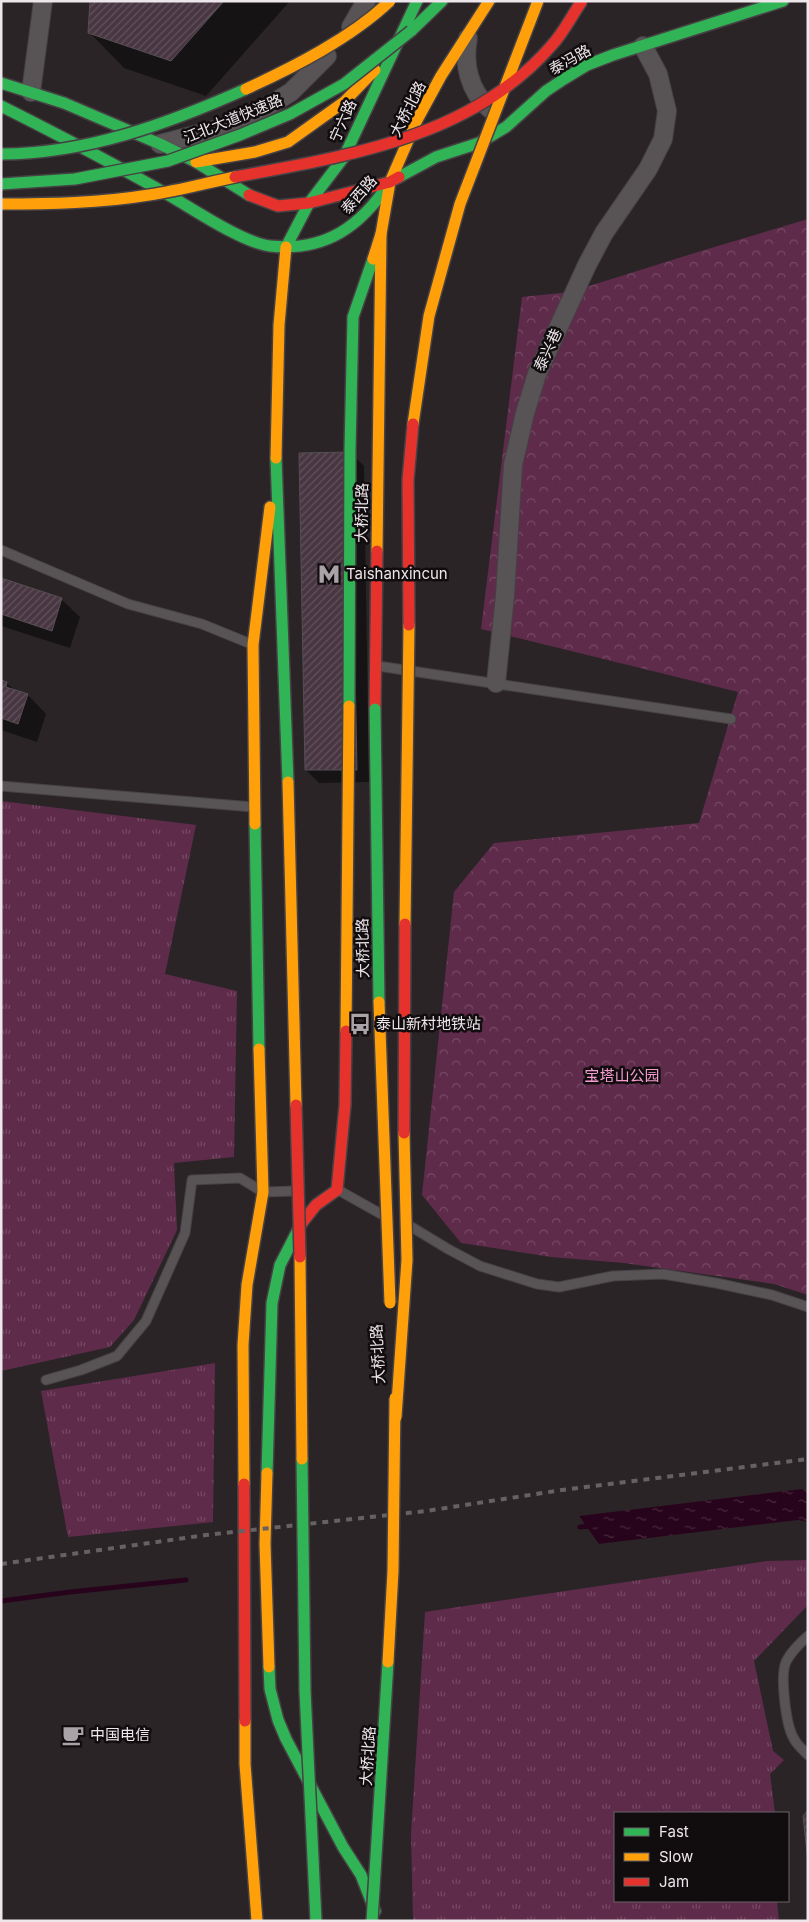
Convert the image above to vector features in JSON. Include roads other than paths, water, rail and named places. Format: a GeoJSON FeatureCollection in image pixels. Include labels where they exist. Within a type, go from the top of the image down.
{"type":"FeatureCollection","features":[{"type":"Feature","properties":{"kind":"main road","name":"江北大道快速路"},"geometry":{"type":"LineString","coordinates":[[1,154],[42,153],[81,146],[184,115],[262,83],[314,55],[377,14],[390,1]]}},
{"type":"Feature","properties":{"kind":"main road","name":"宁六路"},"geometry":{"type":"LineString","coordinates":[[286,247],[309,203],[344,158],[417,1]]}},
{"type":"Feature","properties":{"kind":"main road","name":"江北大道快速路"},"geometry":{"type":"LineString","coordinates":[[1,184],[75,179],[168,161],[240,135],[290,114],[344,84],[411,31],[442,1]]}},
{"type":"Feature","properties":{"kind":"main road","name":"大桥北路"},"geometry":{"type":"LineString","coordinates":[[372,1921],[393,1571],[396,1417],[382,1168],[378,961],[375,665],[380,234],[390,182],[417,120],[441,76],[489,1]]}},
{"type":"Feature","properties":{"kind":"main road"},"geometry":{"type":"LineString","coordinates":[[396,1417],[407,1260],[403,1089],[409,689],[408,480],[413,420],[429,316],[452,230],[479,151],[538,1]]}},
{"type":"Feature","properties":{"kind":"main road"},"geometry":{"type":"LineString","coordinates":[[1,204],[66,204],[138,197],[321,162],[421,134],[476,109],[524,77],[562,34],[582,1]]}},
{"type":"Feature","properties":{"kind":"main road","name":"泰冯路"},"geometry":{"type":"LineString","coordinates":[[390,182],[436,157],[479,143],[506,127],[546,90],[587,65],[612,55],[784,1]]}},
{"type":"Feature","properties":{"kind":"main road"},"geometry":{"type":"LineString","coordinates":[[196,162],[255,152],[288,142],[344,102],[393,51]]}},
{"type":"Feature","properties":{"kind":"main road","name":"泰西路"},"geometry":{"type":"LineString","coordinates":[[1,83],[64,104],[160,144],[196,162],[249,195],[278,206],[309,203],[390,182]]}},
{"type":"Feature","properties":{"kind":"main road","name":"泰西路"},"geometry":{"type":"LineString","coordinates":[[1,106],[99,156],[254,242],[270,246],[286,247],[335,237],[353,226],[373,206],[390,182]]}},
{"type":"Feature","properties":{"kind":"main road"},"geometry":{"type":"LineString","coordinates":[[378,1921],[361,1875],[343,1847],[286,1739],[278,1720],[270,1689],[265,1544],[272,1303],[280,1265],[303,1220],[316,1205],[337,1190],[342,1148],[345,1105],[350,817],[350,450],[353,317],[380,234]]}},
{"type":"Feature","properties":{"kind":"main road"},"geometry":{"type":"LineString","coordinates":[[286,247],[279,325],[276,461],[288,782],[299,1210],[305,1691],[316,1921]]}},
{"type":"Feature","properties":{"kind":"main road"},"geometry":{"type":"LineString","coordinates":[[257,1921],[245,1764],[243,1346],[247,1285],[263,1192],[256,911],[253,646],[276,461]]}},
{"type":"Feature","properties":{"kind":"street"},"geometry":{"type":"LineString","coordinates":[[31,92],[43,1]]}},
{"type":"Feature","properties":{"kind":"street"},"geometry":{"type":"LineString","coordinates":[[160,144],[241,123],[291,92],[345,39],[366,1]]}},
{"type":"Feature","properties":{"kind":"street"},"geometry":{"type":"LineString","coordinates":[[469,33],[465,52],[468,76],[481,101],[491,109],[503,114],[525,110]]}},
{"type":"Feature","properties":{"kind":"street","name":"泰兴巷"},"geometry":{"type":"LineString","coordinates":[[496,683],[505,596],[513,465],[536,374],[604,233],[648,169],[663,139],[667,111],[658,74],[643,46]]}},
{"type":"Feature","properties":{"kind":"lane"},"geometry":{"type":"LineString","coordinates":[[1,550],[128,604],[202,624],[253,646]]}},
{"type":"Feature","properties":{"kind":"lane"},"geometry":{"type":"LineString","coordinates":[[375,665],[731,719]]}},
{"type":"Feature","properties":{"kind":"lane"},"geometry":{"type":"LineString","coordinates":[[1,786],[255,807]]}},
{"type":"Feature","properties":{"kind":"lane"},"geometry":{"type":"LineString","coordinates":[[46,1380],[82,1370],[117,1356],[146,1321],[186,1233],[192,1180],[240,1178],[263,1192],[337,1190],[390,1219],[413,1227],[480,1266],[537,1284],[559,1287],[613,1276],[663,1274],[763,1293],[808,1307]]}},
{"type":"Feature","properties":{"kind":"lane"},"geometry":{"type":"LineString","coordinates":[[808,1636],[786,1661],[783,1673],[788,1723],[792,1736],[808,1754]]}},
{"type":"Feature","properties":{"kind":"water"},"geometry":{"type":"Polygon","coordinates":[[[802,1489],[808,1494],[808,1522],[798,1520],[599,1544],[579,1516],[802,1489]]]}},
{"type":"Feature","properties":{"kind":"waterway"},"geometry":{"type":"LineString","coordinates":[[580,1527],[591,1526]]}},
{"type":"Feature","properties":{"kind":"waterway"},"geometry":{"type":"LineString","coordinates":[[1,1601],[186,1580]]}},
{"type":"Feature","properties":{"kind":"railway"},"geometry":{"type":"LineString","coordinates":[[1,1564],[206,1535],[426,1511],[562,1490],[808,1459]]}},
{"type":"Feature","properties":{"kind":"place","name":"Taishanxincun"},"geometry":{"type":"Point","coordinates":[329,574]}},
{"type":"Feature","properties":{"kind":"place","name":"泰山新村地铁站"},"geometry":{"type":"Point","coordinates":[360,1024]}},
{"type":"Feature","properties":{"kind":"place","name":"中国电信"},"geometry":{"type":"Point","coordinates":[73,1735]}},
{"type":"Feature","properties":{"kind":"park label","name":"宝塔山公园"},"geometry":{"type":"Point","coordinates":[622,1076]}}]}
